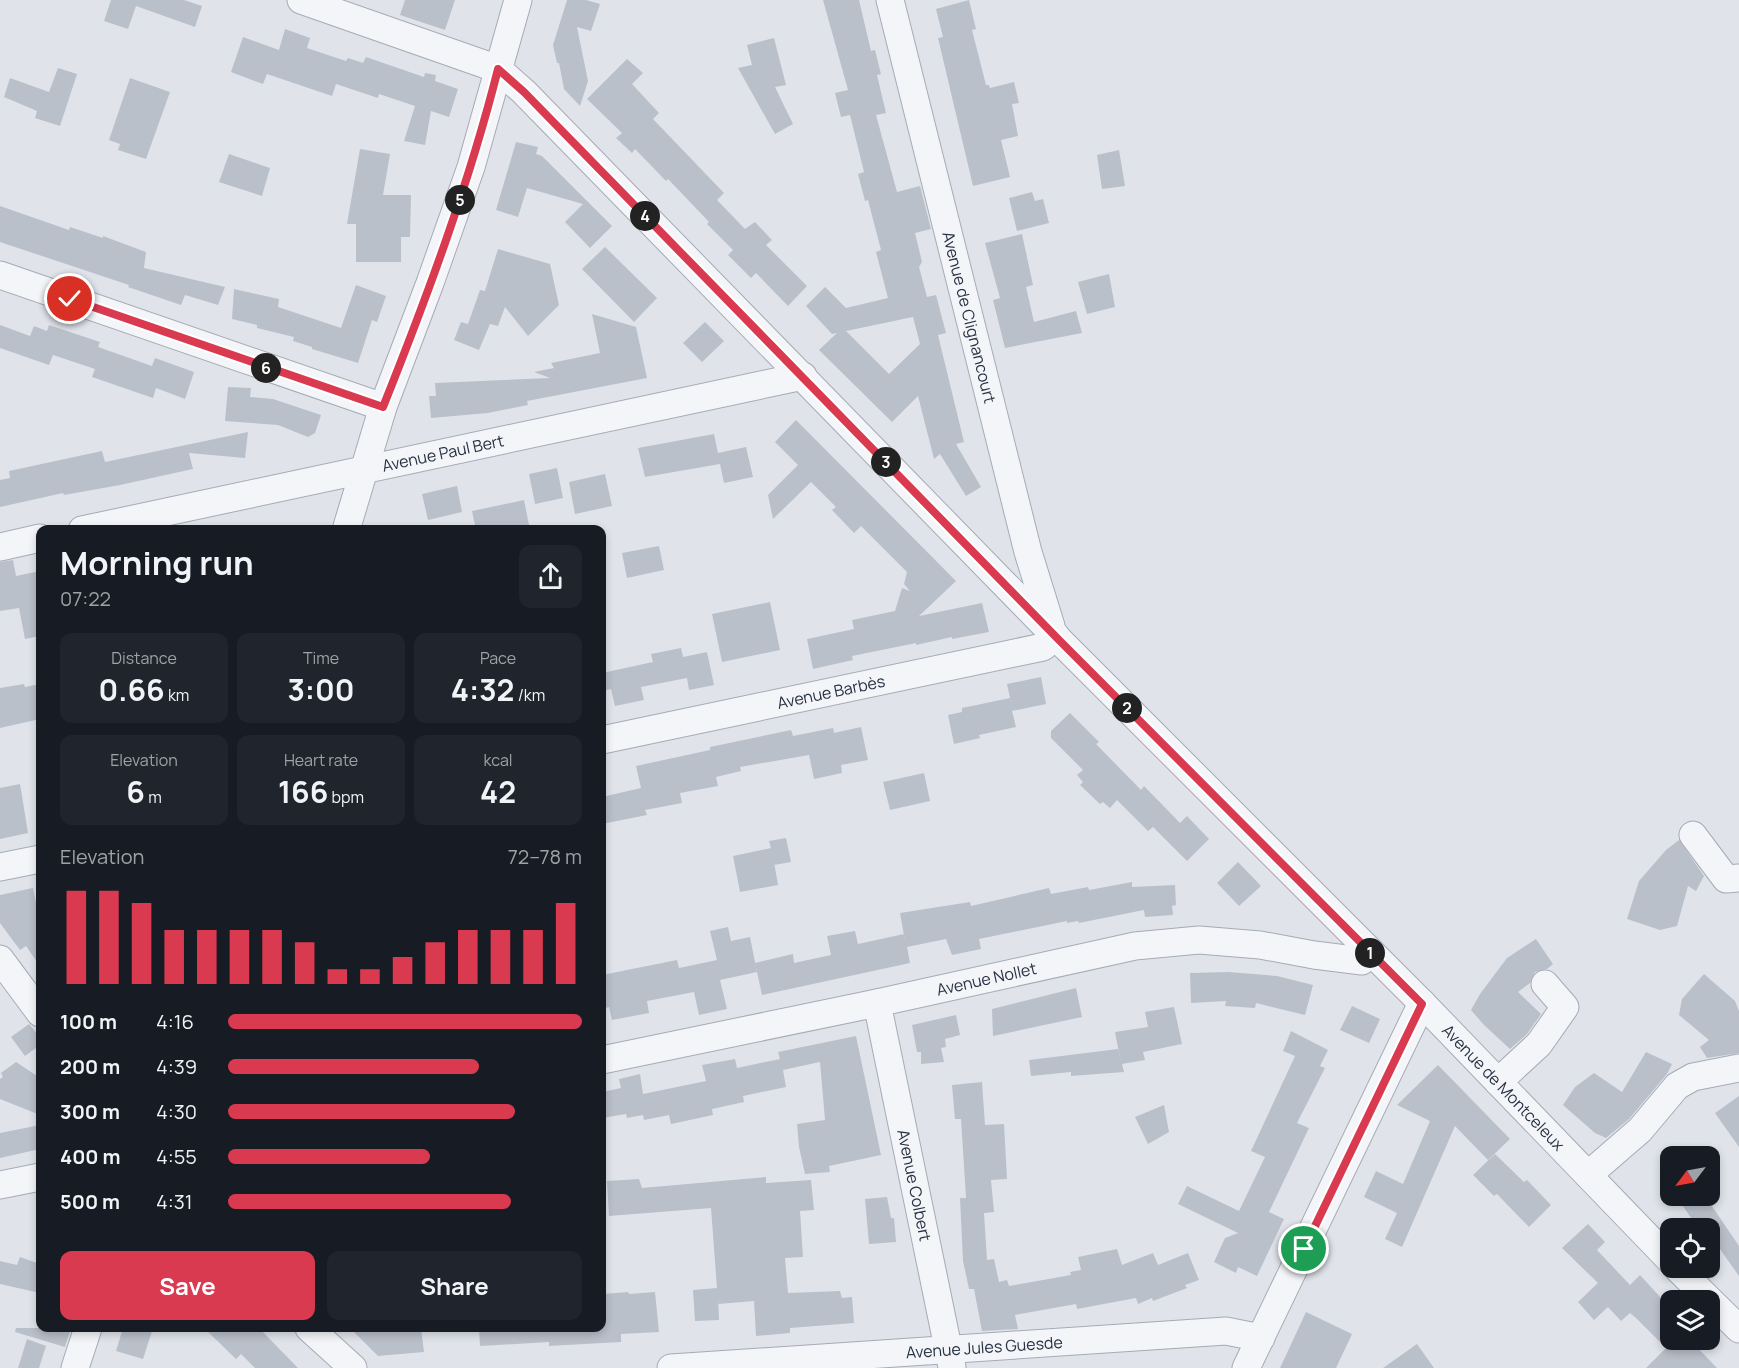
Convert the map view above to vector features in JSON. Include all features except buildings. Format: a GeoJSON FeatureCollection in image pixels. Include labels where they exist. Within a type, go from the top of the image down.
{"type":"FeatureCollection","features":[{"type":"Feature","properties":{"kind":"street"},"geometry":{"type":"LineString","coordinates":[[301,0],[498,69]]}},
{"type":"Feature","properties":{"kind":"street"},"geometry":{"type":"LineString","coordinates":[[348,525],[383,407],[471,167],[518,0]]}},
{"type":"Feature","properties":{"kind":"street","name":"Avenue de Clignancourt"},"geometry":{"type":"LineString","coordinates":[[890,0],[1028,552],[1054,634]]}},
{"type":"Feature","properties":{"kind":"street","name":"Avenue de Montceleux"},"geometry":{"type":"LineString","coordinates":[[498,69],[524,92],[1054,634],[1422,1004],[1660,1250]]}},
{"type":"Feature","properties":{"kind":"street"},"geometry":{"type":"LineString","coordinates":[[0,275],[383,407]]}},
{"type":"Feature","properties":{"kind":"street","name":"Avenue Paul Bert"},"geometry":{"type":"LineString","coordinates":[[106,525],[803,376]]}},
{"type":"Feature","properties":{"kind":"street"},"geometry":{"type":"LineString","coordinates":[[0,547],[36,539]]}},
{"type":"Feature","properties":{"kind":"street"},"geometry":{"type":"LineString","coordinates":[[995,573],[1013,568],[1028,552]]}},
{"type":"Feature","properties":{"kind":"street","name":"Avenue Barbès"},"geometry":{"type":"LineString","coordinates":[[606,739],[1043,647],[1054,634]]}},
{"type":"Feature","properties":{"kind":"street"},"geometry":{"type":"LineString","coordinates":[[1693,835],[1726,879],[1739,878]]}},
{"type":"Feature","properties":{"kind":"street"},"geometry":{"type":"LineString","coordinates":[[0,867],[36,860]]}},
{"type":"Feature","properties":{"kind":"street","name":"Avenue Nollet"},"geometry":{"type":"LineString","coordinates":[[606,1059],[1135,946],[1199,940],[1260,945],[1362,961],[1371,953]]}},
{"type":"Feature","properties":{"kind":"street"},"geometry":{"type":"LineString","coordinates":[[0,958],[36,1008]]}},
{"type":"Feature","properties":{"kind":"street"},"geometry":{"type":"LineString","coordinates":[[1498,1082],[1539,1044],[1565,1007],[1545,984]]}},
{"type":"Feature","properties":{"kind":"street","name":"Avenue Colbert"},"geometry":{"type":"LineString","coordinates":[[877,1003],[950,1359]]}},
{"type":"Feature","properties":{"kind":"street"},"geometry":{"type":"LineString","coordinates":[[1246,1368],[1422,1004]]}},
{"type":"Feature","properties":{"kind":"street"},"geometry":{"type":"LineString","coordinates":[[1588,1175],[1640,1130],[1677,1086],[1693,1077],[1739,1068]]}},
{"type":"Feature","properties":{"kind":"street"},"geometry":{"type":"LineString","coordinates":[[0,1185],[36,1178]]}},
{"type":"Feature","properties":{"kind":"street"},"geometry":{"type":"LineString","coordinates":[[1687,1278],[1739,1329]]}},
{"type":"Feature","properties":{"kind":"street","name":"Avenue Jules Guesde"},"geometry":{"type":"LineString","coordinates":[[671,1368],[950,1359],[1226,1331],[1261,1338]]}},
{"type":"Feature","properties":{"kind":"street"},"geometry":{"type":"LineString","coordinates":[[75,1368],[87,1332]]}},
{"type":"Feature","properties":{"kind":"street"},"geometry":{"type":"LineString","coordinates":[[313,1332],[353,1368]]}},
{"type":"Feature","properties":{"kind":"route"},"geometry":{"type":"LineString","coordinates":[[70,299],[383,407],[471,167],[498,69],[524,92],[1060,641],[1422,1004],[1304,1249]]}}]}
